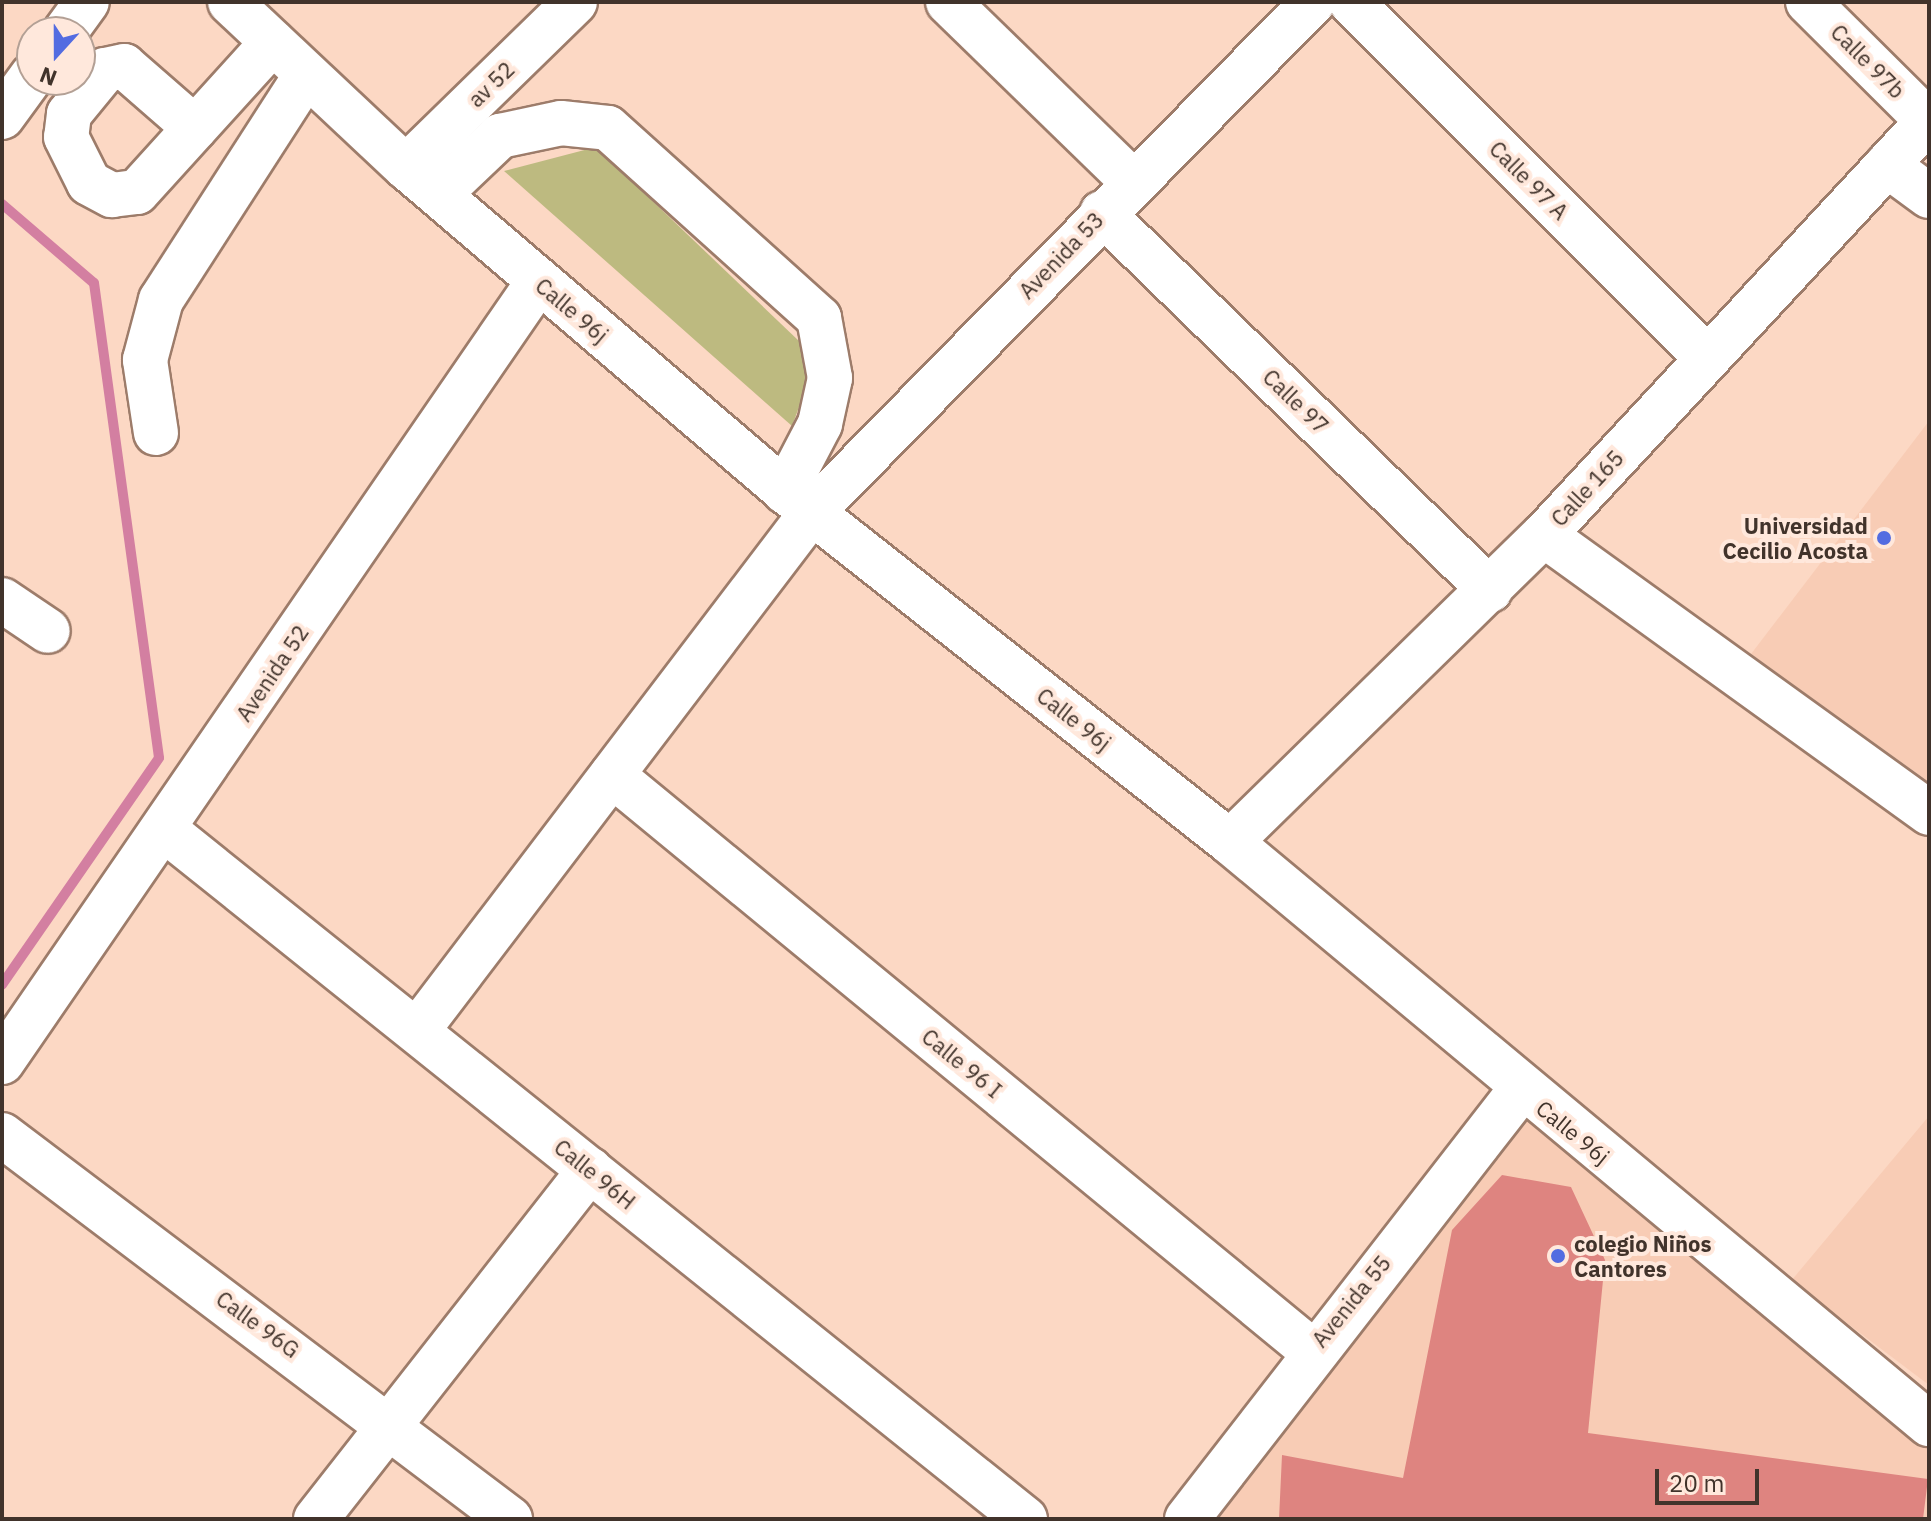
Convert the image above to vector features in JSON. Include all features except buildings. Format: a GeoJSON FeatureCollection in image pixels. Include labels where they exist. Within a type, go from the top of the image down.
{"type":"FeatureCollection","features":[{"type":"Feature","properties":{"kind":"street","name":"Calle 96j"},"geometry":{"type":"LineString","coordinates":[[230,2],[306,75],[538,282],[799,502],[1230,842],[1521,1089],[1929,1424]]}},
{"type":"Feature","properties":{"kind":"street","name":"av 52"},"geometry":{"type":"LineString","coordinates":[[423,180],[575,2]]}},
{"type":"Feature","properties":{"kind":"street"},"geometry":{"type":"LineString","coordinates":[[948,2],[1133,182]]}},
{"type":"Feature","properties":{"kind":"street","name":"Avenida 53"},"geometry":{"type":"LineString","coordinates":[[799,502],[1102,213],[1313,2]]}},
{"type":"Feature","properties":{"kind":"street","name":"Calle 97 A"},"geometry":{"type":"LineString","coordinates":[[1351,2],[1707,358]]}},
{"type":"Feature","properties":{"kind":"street","name":"Calle 97b"},"geometry":{"type":"LineString","coordinates":[[1808,2],[1928,120]]}},
{"type":"Feature","properties":{"kind":"street"},"geometry":{"type":"LineString","coordinates":[[195,128],[273,42]]}},
{"type":"Feature","properties":{"kind":"street"},"geometry":{"type":"LineString","coordinates":[[156,433],[145,360],[161,300],[306,75]]}},
{"type":"Feature","properties":{"kind":"street"},"geometry":{"type":"LineString","coordinates":[[2,117],[17,96]]}},
{"type":"Feature","properties":{"kind":"street","name":"Calle 165"},"geometry":{"type":"LineString","coordinates":[[1230,842],[1544,535],[1928,120]]}},
{"type":"Feature","properties":{"kind":"street"},"geometry":{"type":"LineString","coordinates":[[417,1031],[612,775],[799,502],[830,378],[819,318],[608,128],[561,123],[500,136],[423,180]]}},
{"type":"Feature","properties":{"kind":"street"},"geometry":{"type":"LineString","coordinates":[[1887,165],[1929,196]]}},
{"type":"Feature","properties":{"kind":"street","name":"Calle 97"},"geometry":{"type":"LineString","coordinates":[[1102,213],[1490,590]]}},
{"type":"Feature","properties":{"kind":"street","name":"Avenida 52"},"geometry":{"type":"LineString","coordinates":[[2,1062],[165,830],[538,282]]}},
{"type":"Feature","properties":{"kind":"street"},"geometry":{"type":"LineString","coordinates":[[1544,535],[1929,813]]}},
{"type":"Feature","properties":{"kind":"street"},"geometry":{"type":"LineString","coordinates":[[2,600],[48,631]]}},
{"type":"Feature","properties":{"kind":"street","name":"Calle 96 I"},"geometry":{"type":"LineString","coordinates":[[612,775],[1311,1350]]}},
{"type":"Feature","properties":{"kind":"street","name":"Calle 96H"},"geometry":{"type":"LineString","coordinates":[[165,830],[1025,1519]]}},
{"type":"Feature","properties":{"kind":"street","name":"Avenida 55"},"geometry":{"type":"LineString","coordinates":[[1187,1519],[1311,1350],[1521,1089]]}},
{"type":"Feature","properties":{"kind":"street","name":"Calle 96G"},"geometry":{"type":"LineString","coordinates":[[2,1135],[391,1423],[510,1519]]}},
{"type":"Feature","properties":{"kind":"street"},"geometry":{"type":"LineString","coordinates":[[316,1519],[590,1170]]}},
{"type":"Feature","properties":{"kind":"shaded area"},"geometry":{"type":"Polygon","coordinates":[[[596,147],[800,342],[808,383],[792,426],[504,171],[596,147]]]}},
{"type":"Feature","properties":{"kind":"shaded area","name":"Universidad Cecilio Acosta"},"geometry":{"type":"Polygon","coordinates":[[[1929,421],[1929,782],[1751,654],[1929,421]]]}},
{"type":"Feature","properties":{"kind":"shaded area","name":"colegio Niños Cantores"},"geometry":{"type":"Polygon","coordinates":[[[1521,1089],[1929,1424],[1929,1519],[1190,1519],[1521,1089]]]}},
{"type":"Feature","properties":{"kind":"shaded area"},"geometry":{"type":"Polygon","coordinates":[[[1929,1116],[1929,1385],[1791,1281],[1929,1116]]]}},
{"type":"Feature","properties":{"kind":"waterway"},"geometry":{"type":"LineString","coordinates":[[2,204],[94,283],[159,758],[2,985]]}},
{"type":"Feature","properties":{"kind":"place","name":"Universidad Cecilio Acosta"},"geometry":{"type":"Point","coordinates":[1884,538]}},
{"type":"Feature","properties":{"kind":"place","name":"colegio Niños Cantores"},"geometry":{"type":"Point","coordinates":[1558,1256]}}]}
